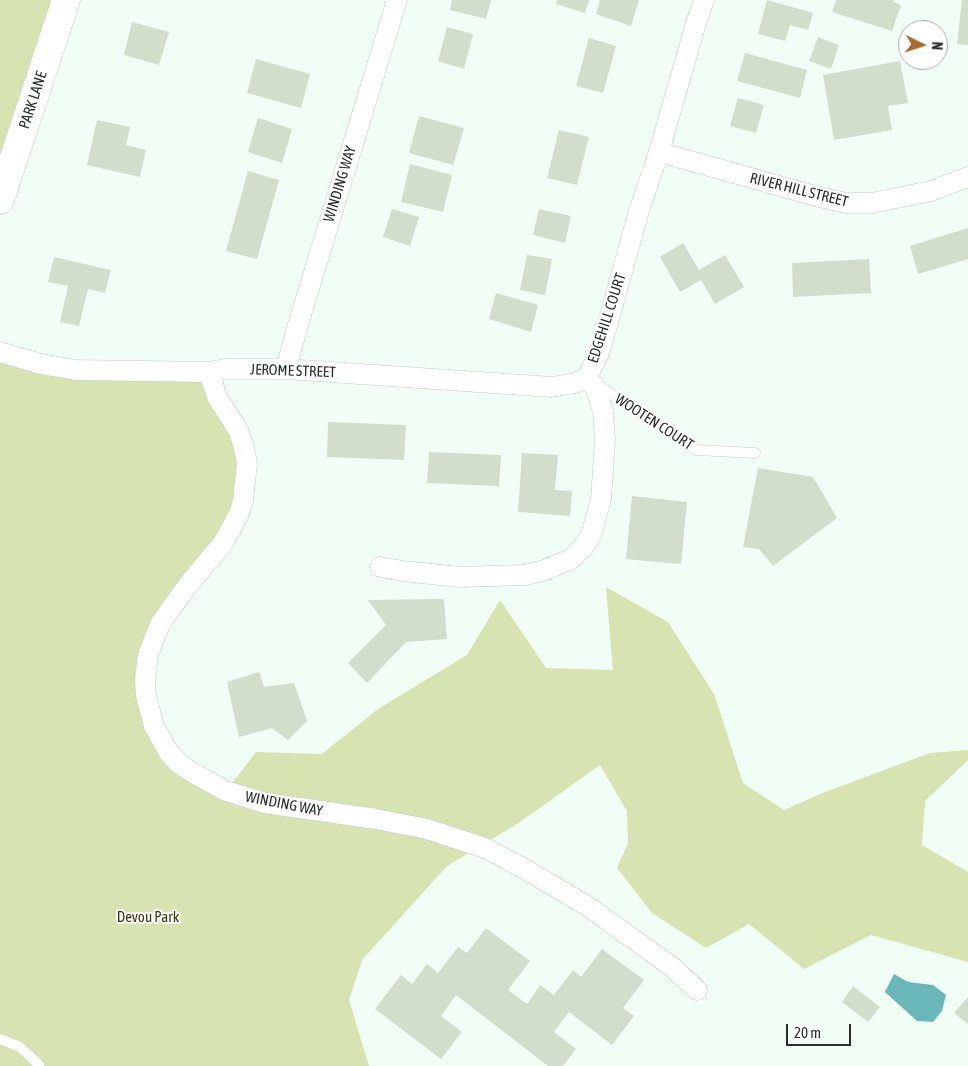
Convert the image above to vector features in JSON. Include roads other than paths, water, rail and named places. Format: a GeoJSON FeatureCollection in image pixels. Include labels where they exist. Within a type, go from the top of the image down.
{"type":"FeatureCollection","features":[{"type":"Feature","properties":{"kind":"street","name":"PARK LANE"},"geometry":{"type":"LineString","coordinates":[[0,200],[66,0]]}},
{"type":"Feature","properties":{"kind":"street","name":"WINDING WAY"},"geometry":{"type":"LineString","coordinates":[[286,369],[299,318],[397,0]]}},
{"type":"Feature","properties":{"kind":"street","name":"EDGEHILL COURT"},"geometry":{"type":"LineString","coordinates":[[380,567],[459,577],[525,575],[545,570],[571,559],[585,545],[591,535],[601,499],[605,440],[603,411],[595,387],[587,378],[600,350],[639,212],[659,152],[704,0]]}},
{"type":"Feature","properties":{"kind":"street","name":"RIVER HILL STREET"},"geometry":{"type":"LineString","coordinates":[[659,152],[846,203],[872,203],[923,192],[968,177]]}},
{"type":"Feature","properties":{"kind":"street","name":"JEROME STREET"},"geometry":{"type":"LineString","coordinates":[[0,352],[41,364],[76,370],[209,372],[226,368],[286,369],[552,386],[575,383],[587,378]]}},
{"type":"Feature","properties":{"kind":"street","name":"WINDING WAY"},"geometry":{"type":"LineString","coordinates":[[209,372],[217,397],[238,430],[247,464],[243,501],[231,528],[223,543],[188,585],[160,624],[148,655],[145,679],[146,696],[154,726],[169,754],[193,773],[226,792],[265,804],[376,819],[427,829],[485,848],[523,868],[589,908],[672,967],[697,990]]}},
{"type":"Feature","properties":{"kind":"lane","name":"WOOTEN COURT"},"geometry":{"type":"LineString","coordinates":[[587,378],[696,450],[755,453]]}},
{"type":"Feature","properties":{"kind":"lane"},"geometry":{"type":"LineString","coordinates":[[0,1039],[20,1048],[39,1065]]}},
{"type":"Feature","properties":{"kind":"water"},"geometry":{"type":"Polygon","coordinates":[[[894,974],[908,982],[933,985],[946,995],[942,1011],[933,1022],[917,1021],[885,992],[894,974]]]}},
{"type":"Feature","properties":{"kind":"park label","name":"Devou Park"},"geometry":{"type":"Point","coordinates":[148,917]}}]}
